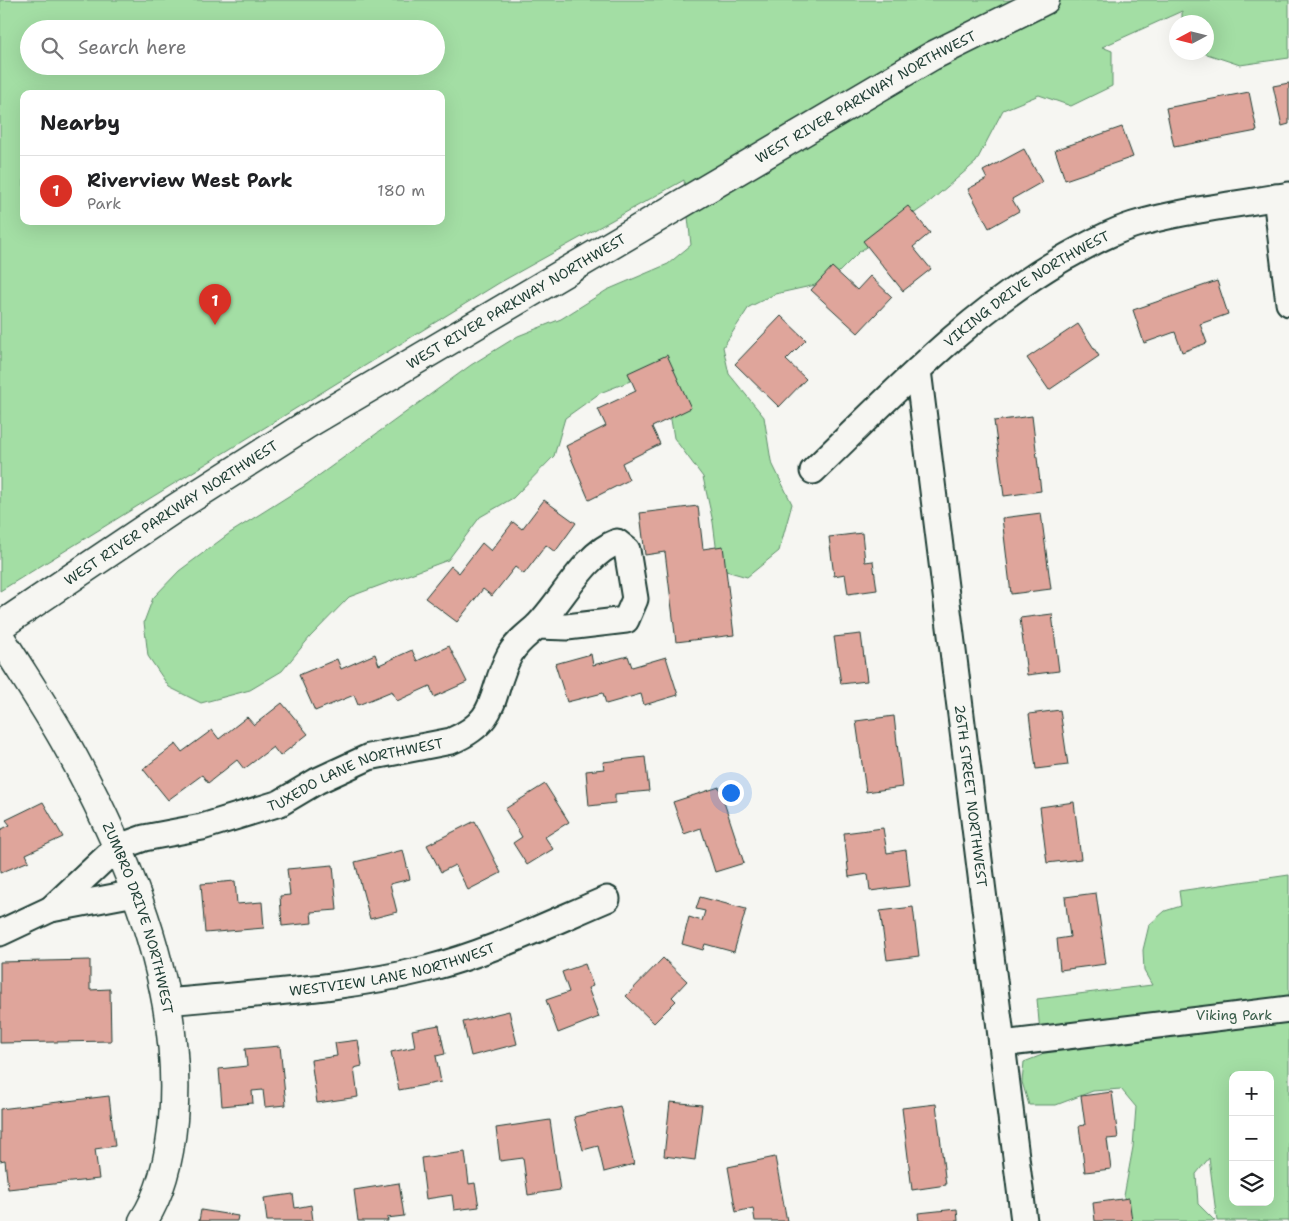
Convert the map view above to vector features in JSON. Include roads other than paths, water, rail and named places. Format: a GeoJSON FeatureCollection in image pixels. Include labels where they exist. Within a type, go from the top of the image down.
{"type":"FeatureCollection","features":[{"type":"Feature","properties":{"kind":"main road","name":"WEST RIVER PARKWAY NORTHWEST"},"geometry":{"type":"LineString","coordinates":[[0,626],[171,511],[314,420],[932,56],[1045,0]]}},
{"type":"Feature","properties":{"kind":"main road","name":"ZUMBRO DRIVE NORTHWEST"},"geometry":{"type":"LineString","coordinates":[[0,637],[63,740],[94,798],[135,893],[153,947],[166,1002],[173,1053],[174,1103],[171,1142],[162,1183],[143,1221]]}},
{"type":"Feature","properties":{"kind":"street"},"geometry":{"type":"LineString","coordinates":[[1283,196],[1289,303]]}},
{"type":"Feature","properties":{"kind":"street","name":"VIKING DRIVE NORTHWEST"},"geometry":{"type":"LineString","coordinates":[[813,471],[974,319],[1034,276],[1094,241],[1131,226],[1174,214],[1283,196]]}},
{"type":"Feature","properties":{"kind":"street","name":"26TH STREET NORTHWEST"},"geometry":{"type":"LineString","coordinates":[[918,370],[1024,1221]]}},
{"type":"Feature","properties":{"kind":"street","name":"TUXEDO LANE NORTHWEST"},"geometry":{"type":"LineString","coordinates":[[116,848],[144,838],[202,827],[280,803],[317,781],[369,757],[451,741],[463,736],[484,720],[493,704],[509,655],[516,643],[536,626]]}},
{"type":"Feature","properties":{"kind":"street"},"geometry":{"type":"LineString","coordinates":[[51,909],[116,848]]}},
{"type":"Feature","properties":{"kind":"street"},"geometry":{"type":"LineString","coordinates":[[0,934],[51,909],[135,893]]}},
{"type":"Feature","properties":{"kind":"street","name":"WESTVIEW LANE NORTHWEST"},"geometry":{"type":"LineString","coordinates":[[166,1002],[379,979],[428,968],[483,951],[607,898]]}},
{"type":"Feature","properties":{"kind":"street"},"geometry":{"type":"LineString","coordinates":[[1002,1044],[1289,1009]]}},
{"type":"Feature","properties":{"kind":"place","name":"Riverview West Park"},"geometry":{"type":"Point","coordinates":[215,325]}},
{"type":"Feature","properties":{"kind":"park label","name":"Viking Park"},"geometry":{"type":"Point","coordinates":[1234,1015]}}]}
